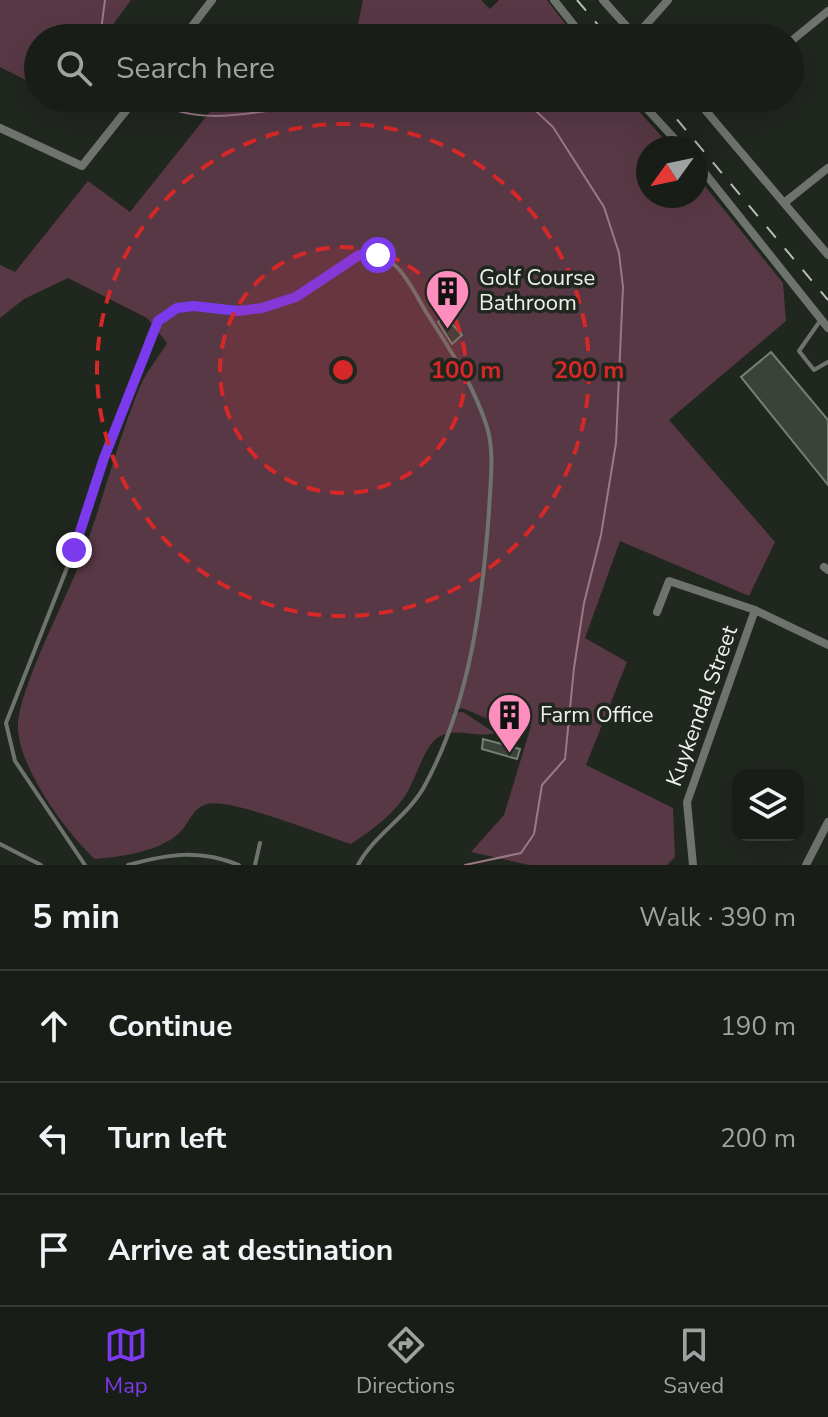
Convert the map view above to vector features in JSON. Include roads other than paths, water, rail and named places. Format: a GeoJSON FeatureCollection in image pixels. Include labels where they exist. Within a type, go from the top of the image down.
{"type":"FeatureCollection","features":[{"type":"Feature","properties":{"kind":"street"},"geometry":{"type":"LineString","coordinates":[[194,24],[212,0]]}},
{"type":"Feature","properties":{"kind":"street"},"geometry":{"type":"LineString","coordinates":[[554,0],[573,24]]}},
{"type":"Feature","properties":{"kind":"street"},"geometry":{"type":"LineString","coordinates":[[603,0],[624,24]]}},
{"type":"Feature","properties":{"kind":"street"},"geometry":{"type":"LineString","coordinates":[[647,24],[668,0]]}},
{"type":"Feature","properties":{"kind":"street"},"geometry":{"type":"LineString","coordinates":[[804,31],[828,11]]}},
{"type":"Feature","properties":{"kind":"street"},"geometry":{"type":"LineString","coordinates":[[0,128],[82,166],[125,112]]}},
{"type":"Feature","properties":{"kind":"street"},"geometry":{"type":"LineString","coordinates":[[650,112],[672,136]]}},
{"type":"Feature","properties":{"kind":"street"},"geometry":{"type":"LineString","coordinates":[[707,112],[828,255]]}},
{"type":"Feature","properties":{"kind":"street"},"geometry":{"type":"LineString","coordinates":[[784,203],[828,168]]}},
{"type":"Feature","properties":{"kind":"street"},"geometry":{"type":"LineString","coordinates":[[708,177],[828,328]]}},
{"type":"Feature","properties":{"kind":"street"},"geometry":{"type":"LineString","coordinates":[[657,612],[669,581],[755,610],[828,645]]}},
{"type":"Feature","properties":{"kind":"street","name":"Kuykendal Street"},"geometry":{"type":"LineString","coordinates":[[691,864],[687,802],[755,610]]}},
{"type":"Feature","properties":{"kind":"street"},"geometry":{"type":"LineString","coordinates":[[806,865],[828,822]]}},
{"type":"Feature","properties":{"kind":"lane"},"geometry":{"type":"LineString","coordinates":[[85,865],[15,761],[6,723],[74,550],[148,339],[158,321],[177,308],[194,306],[238,311],[262,308],[296,297],[359,255],[378,255],[402,270],[463,370],[488,429],[492,462],[479,620],[451,726],[422,790],[358,865]]}},
{"type":"Feature","properties":{"kind":"lane"},"geometry":{"type":"LineString","coordinates":[[821,319],[799,351],[814,370],[828,362]]}},
{"type":"Feature","properties":{"kind":"lane"},"geometry":{"type":"LineString","coordinates":[[255,865],[260,843]]}},
{"type":"Feature","properties":{"kind":"lane"},"geometry":{"type":"LineString","coordinates":[[0,844],[41,865]]}},
{"type":"Feature","properties":{"kind":"lane"},"geometry":{"type":"LineString","coordinates":[[128,865],[190,853],[239,865]]}},
{"type":"Feature","properties":{"kind":"waterway"},"geometry":{"type":"LineString","coordinates":[[102,24],[105,0]]}},
{"type":"Feature","properties":{"kind":"waterway"},"geometry":{"type":"LineString","coordinates":[[183,112],[211,116],[258,112]]}},
{"type":"Feature","properties":{"kind":"waterway"},"geometry":{"type":"LineString","coordinates":[[465,865],[521,853],[534,834],[542,785],[565,759],[584,603],[601,535],[616,443],[623,287],[619,253],[604,207],[553,127],[537,112]]}},
{"type":"Feature","properties":{"kind":"railway"},"geometry":{"type":"LineString","coordinates":[[577,0],[597,24]]}},
{"type":"Feature","properties":{"kind":"railway"},"geometry":{"type":"LineString","coordinates":[[671,112],[828,300]]}},
{"type":"Feature","properties":{"kind":"place","name":"Golf Course Bathroom"},"geometry":{"type":"Point","coordinates":[448,330]}},
{"type":"Feature","properties":{"kind":"place","name":"Farm Office"},"geometry":{"type":"Point","coordinates":[509,754]}}]}
